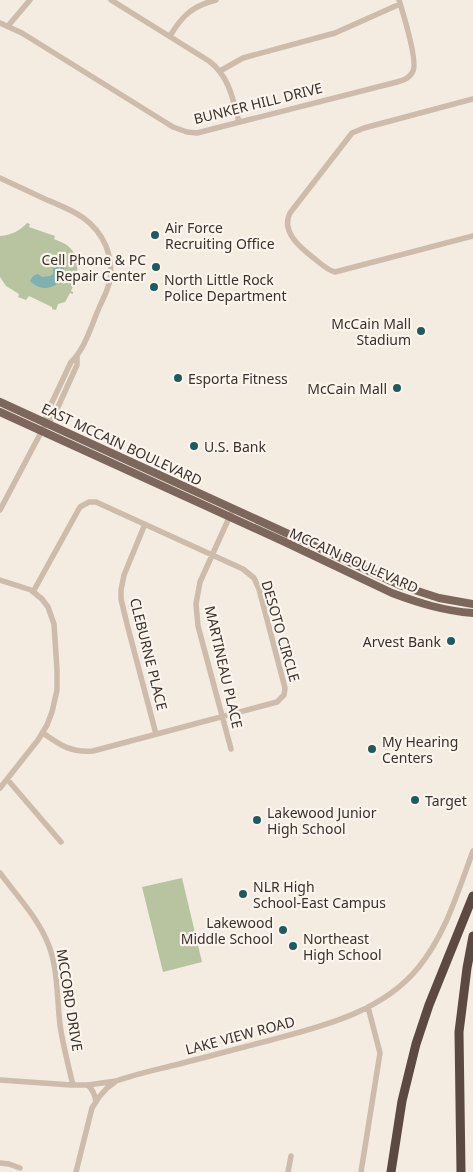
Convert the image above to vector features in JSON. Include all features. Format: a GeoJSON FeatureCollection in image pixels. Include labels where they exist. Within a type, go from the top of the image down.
{"type":"FeatureCollection","features":[{"type":"Feature","properties":{"kind":"highway"},"geometry":{"type":"LineString","coordinates":[[391,1172],[402,1101],[416,1044],[429,1005],[473,896]]}},
{"type":"Feature","properties":{"kind":"highway"},"geometry":{"type":"LineString","coordinates":[[461,1172],[459,1032],[473,936]]}},
{"type":"Feature","properties":{"kind":"main road","name":"EAST MCCAIN BOULEVARD"},"geometry":{"type":"LineString","coordinates":[[0,402],[44,427],[231,513]]}},
{"type":"Feature","properties":{"kind":"main road","name":"EAST MCCAIN BOULEVARD"},"geometry":{"type":"LineString","coordinates":[[0,412],[44,427]]}},
{"type":"Feature","properties":{"kind":"main road","name":"MCCAIN BOULEVARD"},"geometry":{"type":"LineString","coordinates":[[231,513],[402,586],[439,598],[473,604]]}},
{"type":"Feature","properties":{"kind":"main road","name":"MCCAIN BOULEVARD"},"geometry":{"type":"LineString","coordinates":[[231,513],[392,593],[445,610],[473,613]]}},
{"type":"Feature","properties":{"kind":"street"},"geometry":{"type":"LineString","coordinates":[[8,26],[30,0]]}},
{"type":"Feature","properties":{"kind":"street"},"geometry":{"type":"LineString","coordinates":[[111,0],[209,61],[220,71],[229,85],[239,122]]}},
{"type":"Feature","properties":{"kind":"street"},"geometry":{"type":"LineString","coordinates":[[170,36],[187,13],[197,6],[216,0]]}},
{"type":"Feature","properties":{"kind":"street"},"geometry":{"type":"LineString","coordinates":[[220,71],[243,58],[335,33],[400,2]]}},
{"type":"Feature","properties":{"kind":"street","name":"BUNKER HILL DRIVE"},"geometry":{"type":"LineString","coordinates":[[0,23],[22,33],[179,130],[197,133],[397,82],[409,77],[414,70],[414,59],[400,2]]}},
{"type":"Feature","properties":{"kind":"street"},"geometry":{"type":"LineString","coordinates":[[473,100],[364,128],[352,134],[287,219],[292,236],[300,247],[327,269],[335,272],[473,236]]}},
{"type":"Feature","properties":{"kind":"street"},"geometry":{"type":"LineString","coordinates":[[0,178],[79,214],[97,230],[103,239],[110,261],[110,281],[105,295],[77,356],[71,362],[46,415],[44,427],[0,510]]}},
{"type":"Feature","properties":{"kind":"street","name":"DESOTO CIRCLE"},"geometry":{"type":"LineString","coordinates":[[33,592],[80,507],[85,503],[96,502],[243,569],[254,578],[285,688],[284,695],[277,702],[88,751],[70,749],[43,733]]}},
{"type":"Feature","properties":{"kind":"street","name":"MARTINEAU PLACE"},"geometry":{"type":"LineString","coordinates":[[231,513],[200,582],[196,596],[196,613],[231,749]]}},
{"type":"Feature","properties":{"kind":"street","name":"CLEBURNE PLACE"},"geometry":{"type":"LineString","coordinates":[[145,524],[124,575],[121,599],[156,734]]}},
{"type":"Feature","properties":{"kind":"street"},"geometry":{"type":"LineString","coordinates":[[0,580],[27,588],[42,599],[48,607],[53,618],[55,635],[57,690],[52,712],[43,733],[0,788]]}},
{"type":"Feature","properties":{"kind":"street"},"geometry":{"type":"LineString","coordinates":[[7,779],[61,842]]}},
{"type":"Feature","properties":{"kind":"street","name":"LAKE VIEW ROAD"},"geometry":{"type":"LineString","coordinates":[[0,1079],[73,1085],[116,1081],[309,1030],[368,1007],[407,980],[429,954],[446,922],[473,852]]}},
{"type":"Feature","properties":{"kind":"street","name":"MCCORD DRIVE"},"geometry":{"type":"LineString","coordinates":[[0,873],[39,925],[49,946],[56,977],[63,1042],[73,1085]]}},
{"type":"Feature","properties":{"kind":"street"},"geometry":{"type":"LineString","coordinates":[[361,1172],[380,1053],[368,1007]]}},
{"type":"Feature","properties":{"kind":"street"},"geometry":{"type":"LineString","coordinates":[[76,1172],[96,1102],[107,1088],[116,1081]]}},
{"type":"Feature","properties":{"kind":"street"},"geometry":{"type":"LineString","coordinates":[[88,1085],[93,1089],[96,1102]]}},
{"type":"Feature","properties":{"kind":"street"},"geometry":{"type":"LineString","coordinates":[[288,1172],[291,1156]]}},
{"type":"Feature","properties":{"kind":"street"},"geometry":{"type":"LineString","coordinates":[[0,1163],[20,1168]]}},
{"type":"Feature","properties":{"kind":"green space"},"geometry":{"type":"Polygon","coordinates":[[[27,223],[30,224],[29,227],[55,236],[54,239],[67,245],[77,262],[77,274],[71,291],[73,294],[70,293],[65,302],[58,304],[56,310],[29,296],[26,300],[18,297],[19,294],[6,286],[0,277],[0,236],[15,232],[27,223]]]}},
{"type":"Feature","properties":{"kind":"green space"},"geometry":{"type":"Polygon","coordinates":[[[182,878],[202,962],[163,972],[142,887],[182,878]]]}},
{"type":"Feature","properties":{"kind":"water"},"geometry":{"type":"Polygon","coordinates":[[[64,264],[63,276],[53,287],[39,287],[30,281],[33,276],[38,274],[42,277],[50,276],[53,274],[53,268],[64,264]]]}},
{"type":"Feature","properties":{"kind":"place","name":"Air Force Recruiting Office"},"geometry":{"type":"Point","coordinates":[155,235]}},
{"type":"Feature","properties":{"kind":"place","name":"Cell Phone & PC Repair Center"},"geometry":{"type":"Point","coordinates":[156,267]}},
{"type":"Feature","properties":{"kind":"place","name":"North Little Rock Police Department"},"geometry":{"type":"Point","coordinates":[154,287]}},
{"type":"Feature","properties":{"kind":"place","name":"McCain Mall Stadium"},"geometry":{"type":"Point","coordinates":[421,331]}},
{"type":"Feature","properties":{"kind":"place","name":"Esporta Fitness"},"geometry":{"type":"Point","coordinates":[178,378]}},
{"type":"Feature","properties":{"kind":"place","name":"McCain Mall"},"geometry":{"type":"Point","coordinates":[397,388]}},
{"type":"Feature","properties":{"kind":"place","name":"U.S. Bank"},"geometry":{"type":"Point","coordinates":[194,446]}},
{"type":"Feature","properties":{"kind":"place","name":"Arvest Bank"},"geometry":{"type":"Point","coordinates":[451,641]}},
{"type":"Feature","properties":{"kind":"place","name":"My Hearing Centers"},"geometry":{"type":"Point","coordinates":[372,749]}},
{"type":"Feature","properties":{"kind":"place","name":"Target"},"geometry":{"type":"Point","coordinates":[415,800]}},
{"type":"Feature","properties":{"kind":"place","name":"Lakewood Junior High School"},"geometry":{"type":"Point","coordinates":[257,820]}},
{"type":"Feature","properties":{"kind":"place","name":"NLR High School-East Campus"},"geometry":{"type":"Point","coordinates":[243,894]}},
{"type":"Feature","properties":{"kind":"place","name":"Lakewood Middle School"},"geometry":{"type":"Point","coordinates":[283,930]}},
{"type":"Feature","properties":{"kind":"place","name":"Northeast High School"},"geometry":{"type":"Point","coordinates":[293,946]}}]}
